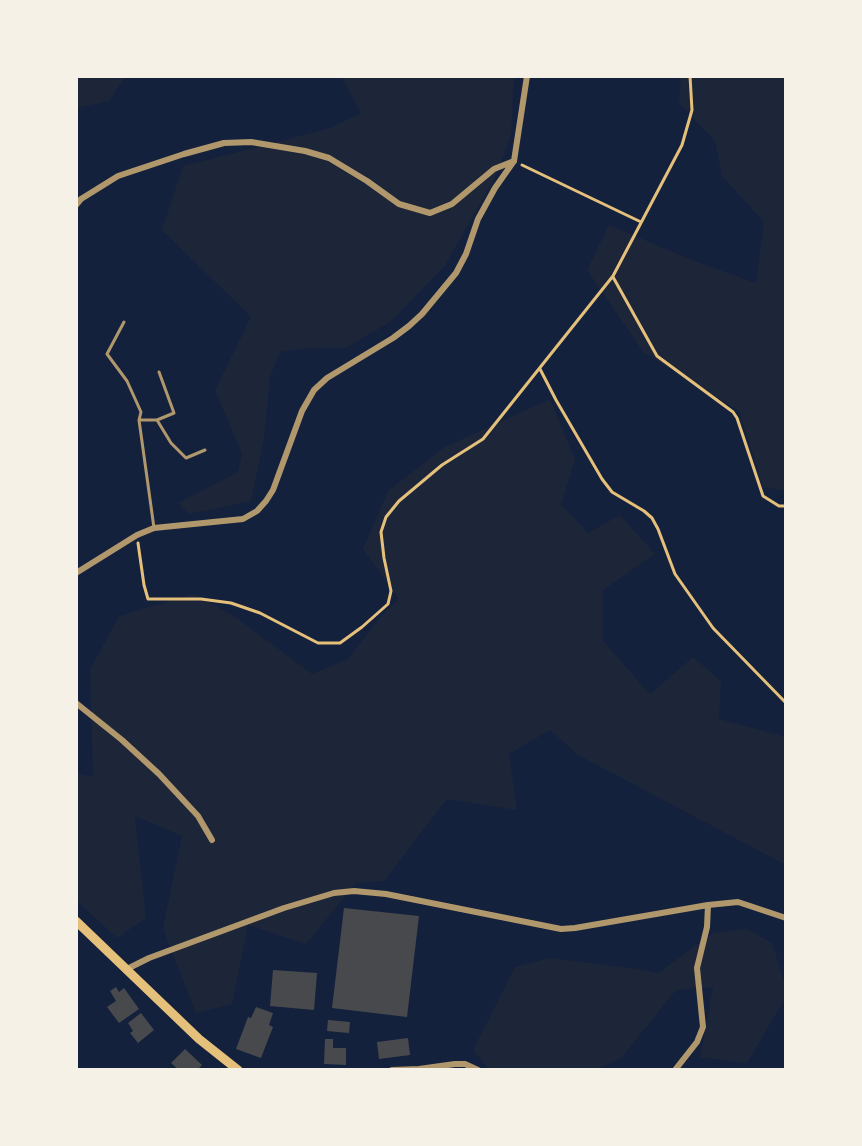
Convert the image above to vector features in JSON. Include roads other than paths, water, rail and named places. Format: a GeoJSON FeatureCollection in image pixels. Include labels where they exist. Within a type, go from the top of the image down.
{"type":"FeatureCollection","features":[{"type":"Feature","properties":{"kind":"main road"},"geometry":{"type":"LineString","coordinates":[[76,921],[199,1039],[238,1070]]}},
{"type":"Feature","properties":{"kind":"street"},"geometry":{"type":"LineString","coordinates":[[76,573],[137,535],[154,528],[243,519],[257,511],[273,490],[302,411],[314,390],[342,368],[393,338],[422,314],[446,286],[466,254],[478,219],[514,161],[527,76]]}},
{"type":"Feature","properties":{"kind":"street"},"geometry":{"type":"LineString","coordinates":[[76,205],[118,176],[224,143],[251,142],[329,158],[399,204],[430,213],[452,204],[494,169],[514,161]]}},
{"type":"Feature","properties":{"kind":"street"},"geometry":{"type":"LineString","coordinates":[[76,703],[159,774],[198,816],[212,840]]}},
{"type":"Feature","properties":{"kind":"street"},"geometry":{"type":"LineString","coordinates":[[127,969],[284,908],[334,893],[354,891],[386,894],[561,929],[738,902],[786,918]]}},
{"type":"Feature","properties":{"kind":"street"},"geometry":{"type":"LineString","coordinates":[[675,1070],[697,1042],[703,1027],[697,968],[707,927],[708,905]]}},
{"type":"Feature","properties":{"kind":"street"},"geometry":{"type":"LineString","coordinates":[[392,1070],[455,1064],[465,1064],[478,1070]]}},
{"type":"Feature","properties":{"kind":"lane"},"geometry":{"type":"LineString","coordinates":[[124,322],[107,354],[127,381],[141,412],[139,420],[154,528]]}},
{"type":"Feature","properties":{"kind":"lane"},"geometry":{"type":"LineString","coordinates":[[139,420],[157,420],[174,413],[159,372]]}},
{"type":"Feature","properties":{"kind":"lane"},"geometry":{"type":"LineString","coordinates":[[157,420],[171,443],[186,458],[205,450]]}}]}
